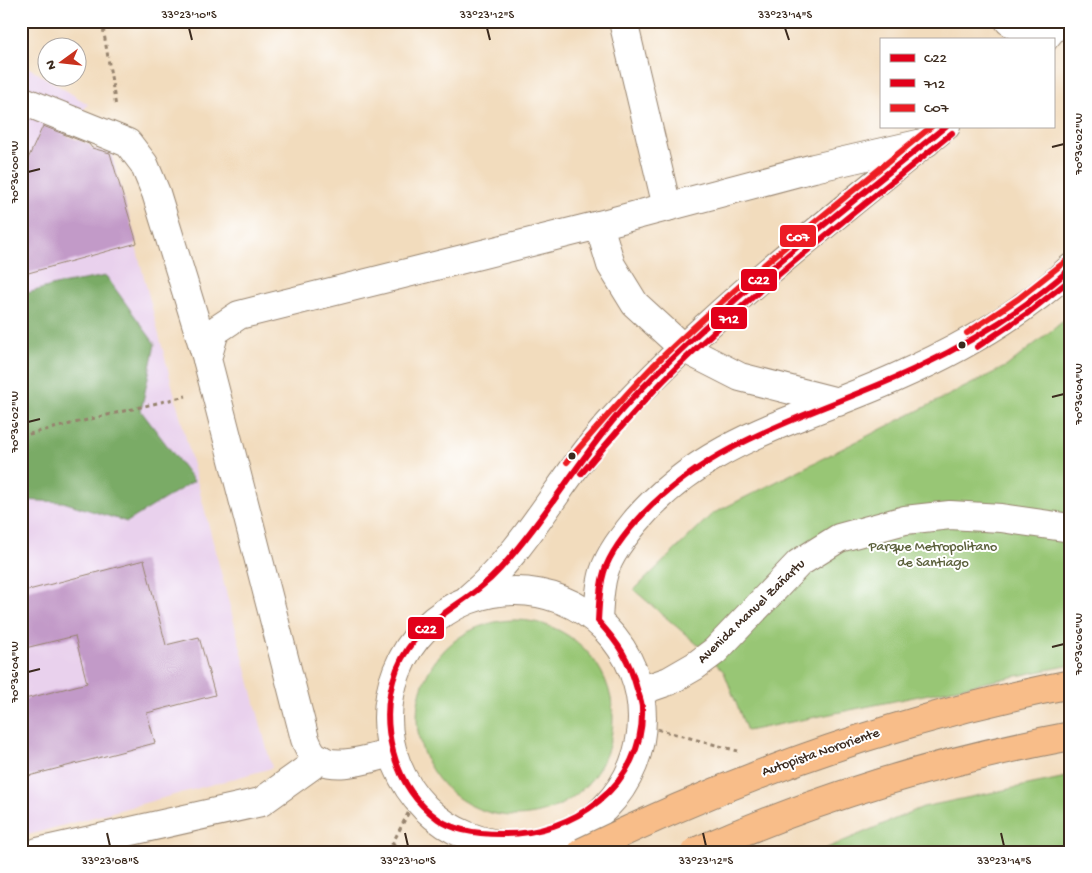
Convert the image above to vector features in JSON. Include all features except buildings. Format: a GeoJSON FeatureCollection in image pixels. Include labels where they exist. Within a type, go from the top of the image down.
{"type":"FeatureCollection","features":[{"type":"Feature","properties":{"kind":"highway","name":"Autopista Nororiente"},"geometry":{"type":"LineString","coordinates":[[569,846],[817,752],[959,710],[1071,684]]}},
{"type":"Feature","properties":{"kind":"highway"},"geometry":{"type":"LineString","coordinates":[[695,852],[792,813],[882,783],[974,757],[1071,736]]}},
{"type":"Feature","properties":{"kind":"street"},"geometry":{"type":"LineString","coordinates":[[623,21],[667,207]]}},
{"type":"Feature","properties":{"kind":"street"},"geometry":{"type":"LineString","coordinates":[[1009,21],[1034,38]]}},
{"type":"Feature","properties":{"kind":"street"},"geometry":{"type":"LineString","coordinates":[[1045,38],[1059,21]]}},
{"type":"Feature","properties":{"kind":"street"},"geometry":{"type":"LineString","coordinates":[[21,100],[128,143],[144,164],[156,193],[207,359],[305,739],[313,755],[328,763],[350,763],[392,753]]}},
{"type":"Feature","properties":{"kind":"street"},"geometry":{"type":"LineString","coordinates":[[207,359],[215,331],[239,315],[599,225],[936,134]]}},
{"type":"Feature","properties":{"kind":"street"},"geometry":{"type":"LineString","coordinates":[[469,598],[495,591],[523,590],[550,595],[575,605],[598,621],[617,641],[631,665],[640,691],[642,725],[636,758],[621,789],[569,846],[536,844],[504,846],[471,838],[441,822],[416,798],[398,769],[392,753],[387,715],[394,678],[410,644],[436,617],[469,598],[490,580],[514,552],[608,425],[683,348],[733,302],[936,134]]}},
{"type":"Feature","properties":{"kind":"street"},"geometry":{"type":"LineString","coordinates":[[599,225],[611,265],[635,304],[683,348],[740,377],[838,402]]}},
{"type":"Feature","properties":{"kind":"street"},"geometry":{"type":"LineString","coordinates":[[598,621],[604,572],[612,555],[636,520],[666,490],[692,468],[738,442],[896,378],[972,340],[1023,306],[1071,268]]}},
{"type":"Feature","properties":{"kind":"street","name":"Avenida Manuel Zañartu"},"geometry":{"type":"LineString","coordinates":[[640,691],[669,681],[708,656],[800,563],[839,538],[906,520],[950,515],[1001,518],[1071,528]]}},
{"type":"Feature","properties":{"kind":"street"},"geometry":{"type":"LineString","coordinates":[[38,852],[261,802],[321,760]]}},
{"type":"Feature","properties":{"kind":"path"},"geometry":{"type":"LineString","coordinates":[[102,21],[114,97]]}},
{"type":"Feature","properties":{"kind":"path"},"geometry":{"type":"LineString","coordinates":[[21,436],[214,388]]}},
{"type":"Feature","properties":{"kind":"path"},"geometry":{"type":"LineString","coordinates":[[388,852],[416,798]]}},
{"type":"Feature","properties":{"kind":"path"},"geometry":{"type":"LineString","coordinates":[[393,844],[405,852]]}},
{"type":"Feature","properties":{"kind":"shaded area"},"geometry":{"type":"Polygon","coordinates":[[[21,63],[38,73],[38,88],[62,88],[88,104],[38,174],[111,151],[272,768],[21,837],[21,63]]]}},
{"type":"Feature","properties":{"kind":"green space"},"geometry":{"type":"Polygon","coordinates":[[[106,276],[155,344],[141,411],[194,481],[127,522],[63,502],[21,500],[21,295],[55,285],[106,276]]]}},
{"type":"Feature","properties":{"kind":"green space","name":"Parque Metropolitano de Santiago"},"geometry":{"type":"Polygon","coordinates":[[[1071,315],[1071,665],[747,731],[724,672],[698,645],[634,590],[712,514],[1007,366],[1071,315]]]}},
{"type":"Feature","properties":{"kind":"green space"},"geometry":{"type":"Polygon","coordinates":[[[505,620],[525,620],[553,627],[577,642],[591,656],[606,680],[613,708],[613,728],[606,756],[591,780],[577,794],[553,809],[525,816],[505,816],[477,809],[453,794],[439,780],[424,756],[417,728],[417,708],[424,680],[439,656],[453,642],[477,627],[505,620]]]}},
{"type":"Feature","properties":{"kind":"green space"},"geometry":{"type":"Polygon","coordinates":[[[1071,776],[1071,852],[818,852],[923,807],[1071,776]]]}},
{"type":"Feature","properties":{"kind":"transit line","name":"C07"},"geometry":{"type":"LineString","coordinates":[[567,462],[653,366],[686,334],[790,243],[930,128]]}},
{"type":"Feature","properties":{"kind":"transit line","name":"C22"},"geometry":{"type":"LineString","coordinates":[[944,128],[743,293],[666,364],[613,421],[580,463],[534,528],[500,569],[487,582],[430,625],[406,651],[397,669],[391,689],[389,730],[393,751],[400,770],[409,789],[422,805],[444,823],[460,829],[501,834],[528,832],[553,826],[578,815],[599,801],[617,782],[631,760],[640,736],[642,706],[627,660],[612,637],[598,621],[601,584],[611,556],[644,513],[674,486],[706,463],[739,444],[919,367],[959,346],[998,323],[1036,297],[1071,268]]}},
{"type":"Feature","properties":{"kind":"transit line","name":"712"},"geometry":{"type":"LineString","coordinates":[[581,474],[632,414],[698,347],[768,283],[952,133]]}},
{"type":"Feature","properties":{"kind":"transit line","name":"C07"},"geometry":{"type":"LineString","coordinates":[[967,333],[1018,299],[1066,261]]}},
{"type":"Feature","properties":{"kind":"transit line","name":"712"},"geometry":{"type":"LineString","coordinates":[[977,347],[1028,313],[1071,279]]}}]}
